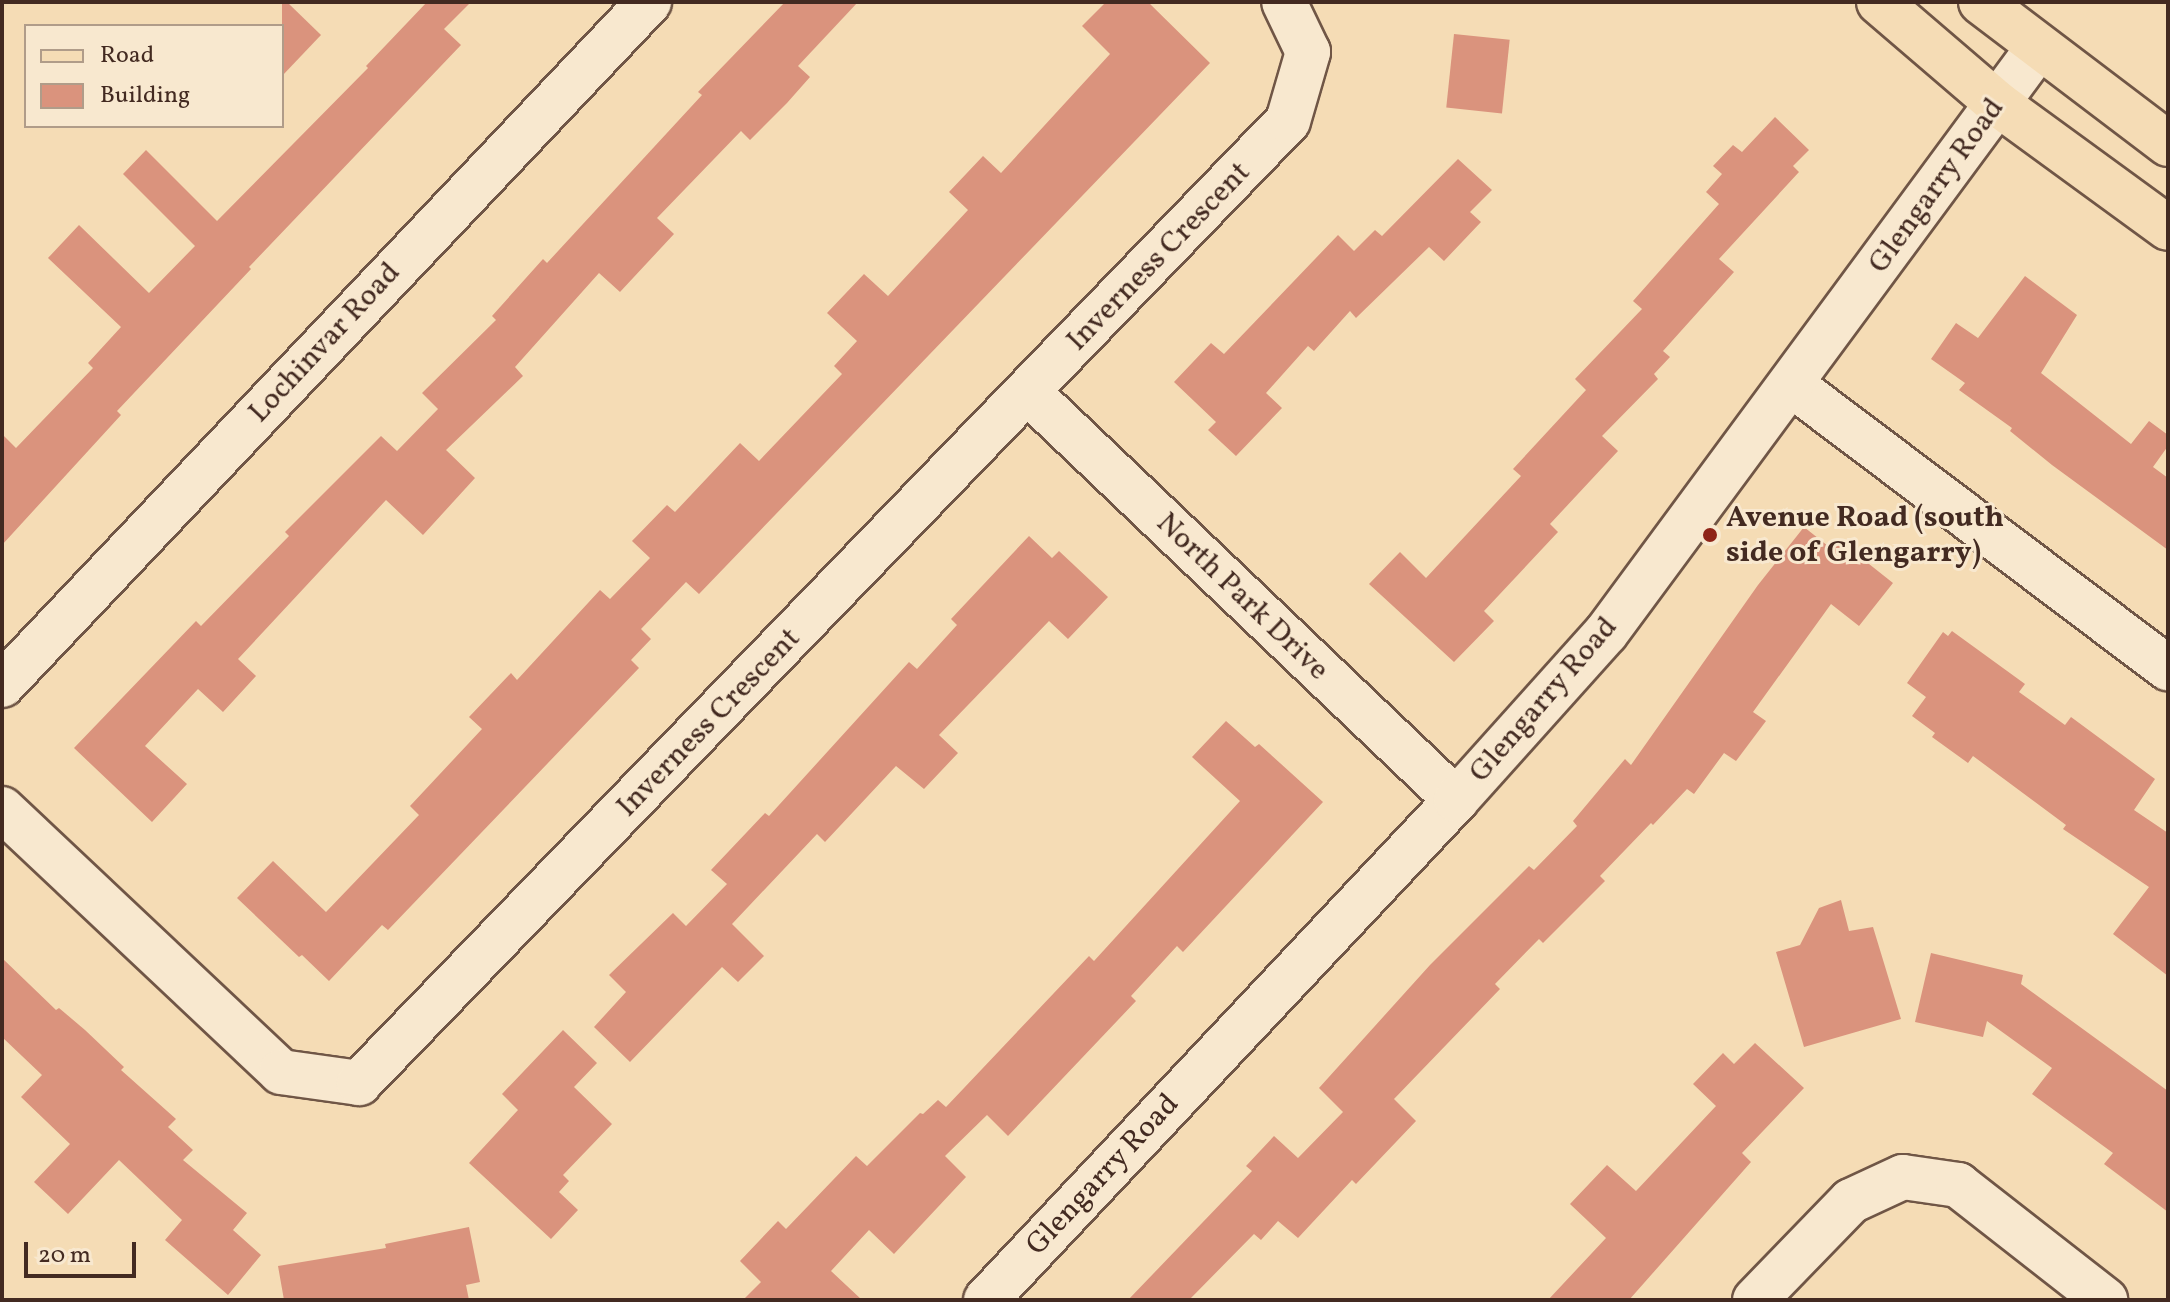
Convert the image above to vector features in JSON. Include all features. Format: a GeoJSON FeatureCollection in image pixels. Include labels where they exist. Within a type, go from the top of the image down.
{"type":"FeatureCollection","features":[{"type":"Feature","properties":{"kind":"main road"},"geometry":{"type":"LineString","coordinates":[[1879,2],[1998,104],[2168,228]]}},
{"type":"Feature","properties":{"kind":"main road"},"geometry":{"type":"LineString","coordinates":[[1981,2],[2168,144]]}},
{"type":"Feature","properties":{"kind":"street","name":"Lochinvar Road"},"geometry":{"type":"LineString","coordinates":[[2,685],[649,2]]}},
{"type":"Feature","properties":{"kind":"street","name":"Inverness Crescent"},"geometry":{"type":"LineString","coordinates":[[2,809],[281,1072],[359,1083],[1029,393],[1288,121],[1308,52],[1284,2]]}},
{"type":"Feature","properties":{"kind":"street","name":"Glengarry Road"},"geometry":{"type":"LineString","coordinates":[[986,1300],[1456,800],[1606,633],[2038,48]]}},
{"type":"Feature","properties":{"kind":"street"},"geometry":{"type":"LineString","coordinates":[[1792,385],[2168,668]]}},
{"type":"Feature","properties":{"kind":"street","name":"North Park Drive"},"geometry":{"type":"LineString","coordinates":[[1029,393],[1456,800]]}},
{"type":"Feature","properties":{"kind":"street"},"geometry":{"type":"LineString","coordinates":[[1755,1300],[1851,1201],[1903,1177],[1958,1185],[2105,1300]]}},
{"type":"Feature","properties":{"kind":"building"},"geometry":{"type":"Polygon","coordinates":[[[282,2],[287,2],[321,35],[284,74],[284,24],[282,2]]]}},
{"type":"Feature","properties":{"kind":"building"},"geometry":{"type":"Polygon","coordinates":[[[427,2],[471,2],[444,29],[461,45],[249,267],[251,269],[117,411],[121,415],[2,545],[2,434],[16,448],[93,368],[88,363],[121,327],[48,258],[79,225],[149,293],[195,246],[123,174],[146,150],[217,221],[368,68],[366,66],[427,2]]]}},
{"type":"Feature","properties":{"kind":"building"},"geometry":{"type":"Polygon","coordinates":[[[785,2],[858,2],[798,66],[810,77],[787,103],[750,140],[741,131],[657,218],[674,234],[620,292],[599,273],[515,367],[523,376],[446,450],[475,478],[423,535],[386,500],[238,659],[256,676],[223,712],[198,689],[145,746],[187,784],[152,822],[74,748],[196,621],[201,626],[289,536],[285,532],[381,436],[397,451],[438,409],[422,393],[496,320],[492,316],[543,259],[547,263],[702,95],[698,92],[785,2]]]}},
{"type":"Feature","properties":{"kind":"building"},"geometry":{"type":"Polygon","coordinates":[[[1106,2],[1148,2],[1210,63],[699,594],[686,582],[641,629],[651,639],[631,660],[639,668],[388,930],[382,925],[329,981],[302,955],[299,957],[237,898],[273,861],[326,912],[419,815],[410,806],[482,729],[469,717],[511,673],[517,680],[600,590],[610,599],[650,558],[632,541],[667,505],[675,512],[740,443],[759,461],[842,374],[834,366],[857,341],[827,313],[864,274],[888,296],[968,210],[949,192],[983,156],[1001,173],[1110,54],[1082,26],[1106,2]]]}},
{"type":"Feature","properties":{"kind":"building"},"geometry":{"type":"Polygon","coordinates":[[[1454,34],[1510,40],[1502,113],[1446,108],[1454,34]]]}},
{"type":"Feature","properties":{"kind":"building"},"geometry":{"type":"Polygon","coordinates":[[[1775,117],[1809,150],[1793,166],[1799,172],[1719,259],[1734,272],[1663,351],[1670,357],[1654,374],[1658,379],[1602,436],[1618,451],[1550,524],[1558,532],[1484,611],[1494,621],[1454,662],[1369,584],[1400,552],[1426,578],[1521,476],[1513,469],[1586,390],[1575,379],[1642,309],[1633,301],[1719,204],[1706,192],[1722,174],[1713,166],[1733,145],[1742,152],[1775,117]]]}},
{"type":"Feature","properties":{"kind":"building"},"geometry":{"type":"Polygon","coordinates":[[[1458,159],[1492,190],[1470,212],[1481,222],[1444,261],[1429,247],[1356,318],[1350,311],[1314,351],[1308,346],[1266,393],[1282,408],[1236,456],[1208,430],[1216,422],[1174,382],[1211,343],[1224,354],[1338,235],[1354,251],[1375,230],[1382,236],[1458,159]]]}},
{"type":"Feature","properties":{"kind":"building"},"geometry":{"type":"Polygon","coordinates":[[[2025,276],[2077,315],[2041,373],[2131,444],[2149,421],[2168,435],[2168,446],[2153,467],[2168,478],[2168,550],[2052,465],[2010,431],[2012,428],[1959,390],[1965,383],[1931,359],[1956,323],[1978,338],[2025,276]]]}},
{"type":"Feature","properties":{"kind":"building"},"geometry":{"type":"Polygon","coordinates":[[[1804,527],[1833,550],[1840,541],[1893,583],[1859,626],[1831,604],[1753,712],[1766,721],[1736,761],[1724,753],[1694,794],[1687,789],[1653,825],[1651,823],[1600,876],[1605,881],[1543,943],[1539,939],[1495,984],[1500,989],[1394,1099],[1416,1121],[1356,1184],[1352,1180],[1298,1238],[1278,1221],[1261,1240],[1254,1234],[1189,1300],[1128,1300],[1252,1171],[1246,1166],[1274,1136],[1298,1158],[1343,1112],[1319,1088],[1430,965],[1529,866],[1534,870],[1577,826],[1573,821],[1625,759],[1631,765],[1758,585],[1804,527]]]}},
{"type":"Feature","properties":{"kind":"building"},"geometry":{"type":"Polygon","coordinates":[[[1029,536],[1052,558],[1059,551],[1108,597],[1068,639],[1049,621],[939,735],[958,753],[924,789],[896,766],[825,842],[817,834],[732,924],[764,956],[738,982],[722,967],[630,1062],[594,1027],[626,992],[609,975],[673,913],[686,926],[727,884],[711,870],[765,813],[769,816],[909,662],[917,669],[957,625],[951,619],[1029,536]]]}},
{"type":"Feature","properties":{"kind":"building"},"geometry":{"type":"Polygon","coordinates":[[[1952,631],[2025,684],[2019,692],[2065,725],[2071,717],[2155,779],[2134,810],[2168,833],[2168,976],[2113,934],[2149,887],[2063,829],[2066,825],[1973,756],[1968,763],[1932,737],[1935,733],[1912,716],[1926,697],[1907,683],[1943,632],[1948,636],[1952,631]]]}},
{"type":"Feature","properties":{"kind":"building"},"geometry":{"type":"Polygon","coordinates":[[[1226,721],[1255,747],[1259,744],[1323,802],[1183,952],[1177,946],[1131,996],[1136,1001],[1008,1136],[987,1115],[945,1156],[966,1177],[894,1254],[869,1230],[831,1271],[862,1300],[743,1300],[761,1282],[740,1261],[778,1221],[786,1229],[856,1156],[867,1166],[920,1113],[923,1114],[938,1100],[946,1107],[1089,956],[1094,961],[1240,801],[1192,757],[1226,721]]]}},
{"type":"Feature","properties":{"kind":"building"},"geometry":{"type":"Polygon","coordinates":[[[1841,900],[1849,931],[1873,927],[1901,1019],[1804,1047],[1776,952],[1800,945],[1819,908],[1841,900]]]}},
{"type":"Feature","properties":{"kind":"building"},"geometry":{"type":"Polygon","coordinates":[[[1931,953],[2023,975],[2021,984],[2168,1091],[2168,1212],[2104,1164],[2113,1153],[2032,1094],[2052,1068],[1987,1021],[1983,1037],[1915,1022],[1931,953]]]}},
{"type":"Feature","properties":{"kind":"building"},"geometry":{"type":"Polygon","coordinates":[[[2,958],[56,1010],[59,1008],[85,1030],[124,1067],[121,1070],[176,1119],[168,1127],[193,1150],[183,1160],[247,1213],[233,1230],[261,1255],[228,1295],[165,1240],[182,1220],[119,1160],[68,1214],[34,1182],[70,1144],[21,1097],[42,1075],[2,1037],[2,958]]]}},
{"type":"Feature","properties":{"kind":"building"},"geometry":{"type":"Polygon","coordinates":[[[563,1030],[597,1063],[574,1087],[612,1124],[563,1175],[569,1181],[559,1192],[578,1210],[551,1239],[469,1163],[518,1110],[502,1094],[563,1030]]]}},
{"type":"Feature","properties":{"kind":"building"},"geometry":{"type":"Polygon","coordinates":[[[1755,1043],[1804,1088],[1742,1153],[1751,1162],[1629,1300],[1548,1300],[1606,1238],[1570,1204],[1607,1165],[1636,1191],[1716,1106],[1693,1084],[1723,1053],[1734,1064],[1755,1043]]]}},
{"type":"Feature","properties":{"kind":"building"},"geometry":{"type":"Polygon","coordinates":[[[469,1227],[480,1282],[466,1285],[469,1300],[284,1300],[278,1266],[386,1248],[385,1244],[469,1227]]]}},
{"type":"Feature","properties":{"kind":"place","name":"Avenue Road (south side of Glengarry)"},"geometry":{"type":"Point","coordinates":[1710,535]}}]}
